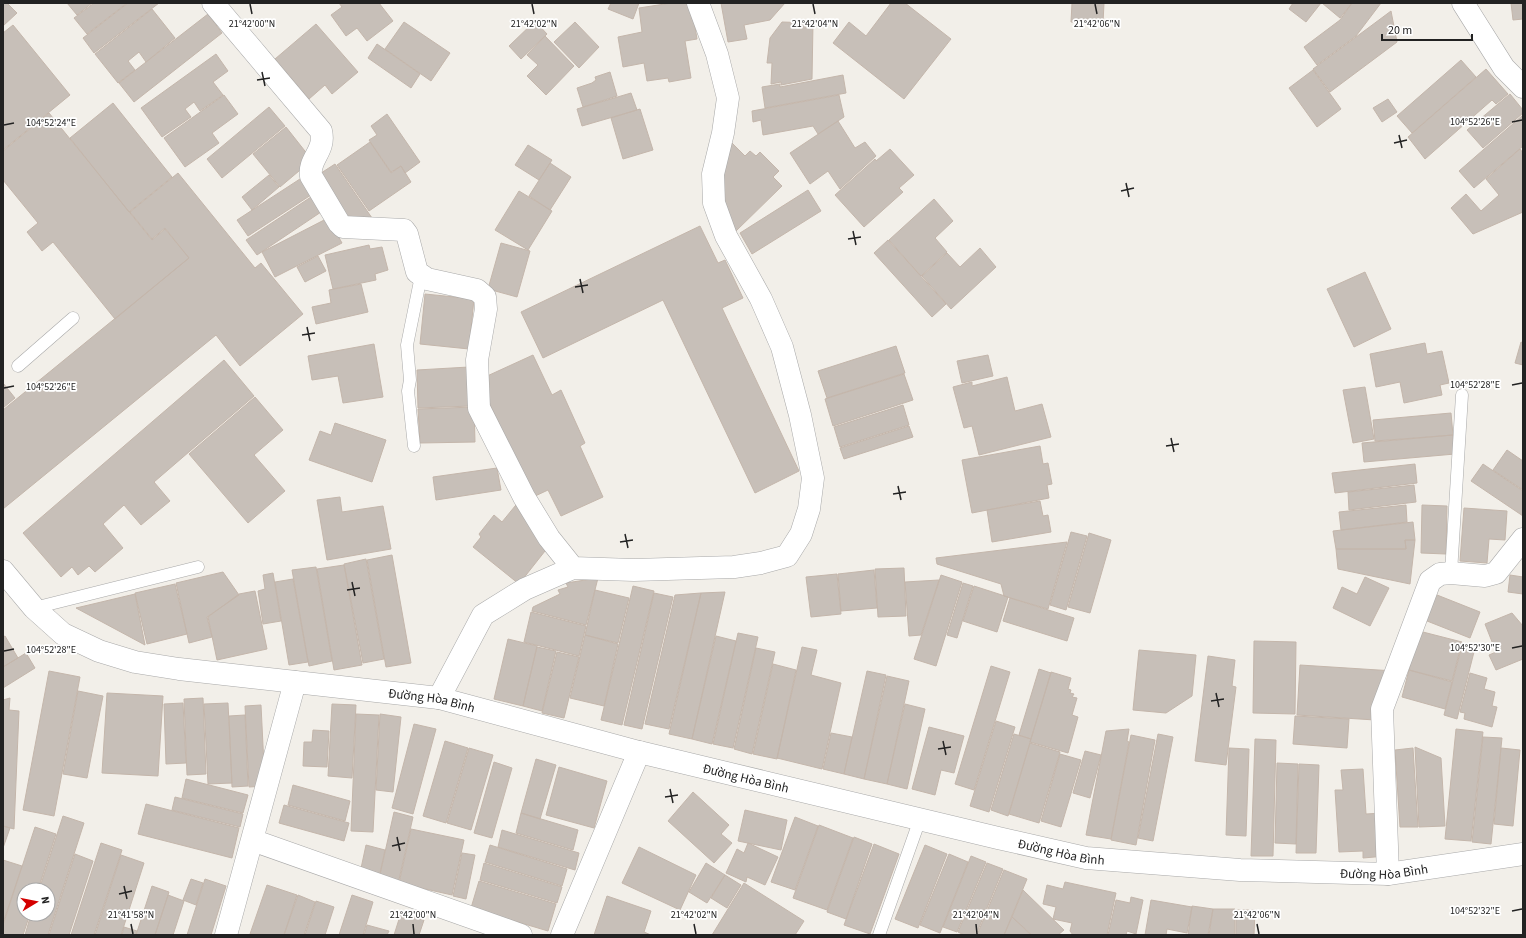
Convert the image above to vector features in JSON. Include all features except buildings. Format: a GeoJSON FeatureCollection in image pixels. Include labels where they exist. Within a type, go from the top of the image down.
{"type":"FeatureCollection","features":[{"type":"Feature","properties":{"kind":"street"},"geometry":{"type":"LineString","coordinates":[[213,3],[321,131],[323,138],[322,146],[310,168],[311,176],[339,223],[343,227],[348,228],[404,230],[407,234],[417,272],[421,276],[427,279],[477,290],[484,297],[486,309],[477,360],[479,408],[524,497],[549,538],[573,568]]}},
{"type":"Feature","properties":{"kind":"street"},"geometry":{"type":"LineString","coordinates":[[439,698],[483,615],[525,589],[573,568],[634,570],[734,567],[761,564],[787,556],[801,534],[808,509],[813,478],[800,415],[782,347],[762,299],[726,236],[714,203],[712,174],[723,133],[728,98],[717,54],[698,3]]}},
{"type":"Feature","properties":{"kind":"street"},"geometry":{"type":"LineString","coordinates":[[1463,3],[1504,68],[1523,87]]}},
{"type":"Feature","properties":{"kind":"street"},"geometry":{"type":"LineString","coordinates":[[1388,874],[1382,709],[1430,581],[1440,574],[1451,572],[1485,576],[1496,573],[1523,539]]}},
{"type":"Feature","properties":{"kind":"street","name":"Đường Hòa Bình"},"geometry":{"type":"LineString","coordinates":[[3,572],[34,608],[63,634],[98,652],[135,662],[439,698],[639,752],[1086,858],[1240,870],[1388,874],[1523,854]]}},
{"type":"Feature","properties":{"kind":"street"},"geometry":{"type":"LineString","coordinates":[[226,935],[295,682]]}},
{"type":"Feature","properties":{"kind":"street"},"geometry":{"type":"LineString","coordinates":[[562,935],[639,752]]}},
{"type":"Feature","properties":{"kind":"street"},"geometry":{"type":"LineString","coordinates":[[252,840],[521,935]]}},
{"type":"Feature","properties":{"kind":"lane"},"geometry":{"type":"LineString","coordinates":[[414,446],[408,391],[410,380],[407,345],[421,276]]}},
{"type":"Feature","properties":{"kind":"lane"},"geometry":{"type":"LineString","coordinates":[[18,366],[73,318]]}},
{"type":"Feature","properties":{"kind":"lane"},"geometry":{"type":"LineString","coordinates":[[1451,572],[1462,395]]}},
{"type":"Feature","properties":{"kind":"lane"},"geometry":{"type":"LineString","coordinates":[[34,608],[198,567]]}},
{"type":"Feature","properties":{"kind":"lane"},"geometry":{"type":"LineString","coordinates":[[879,935],[920,819]]}}]}
